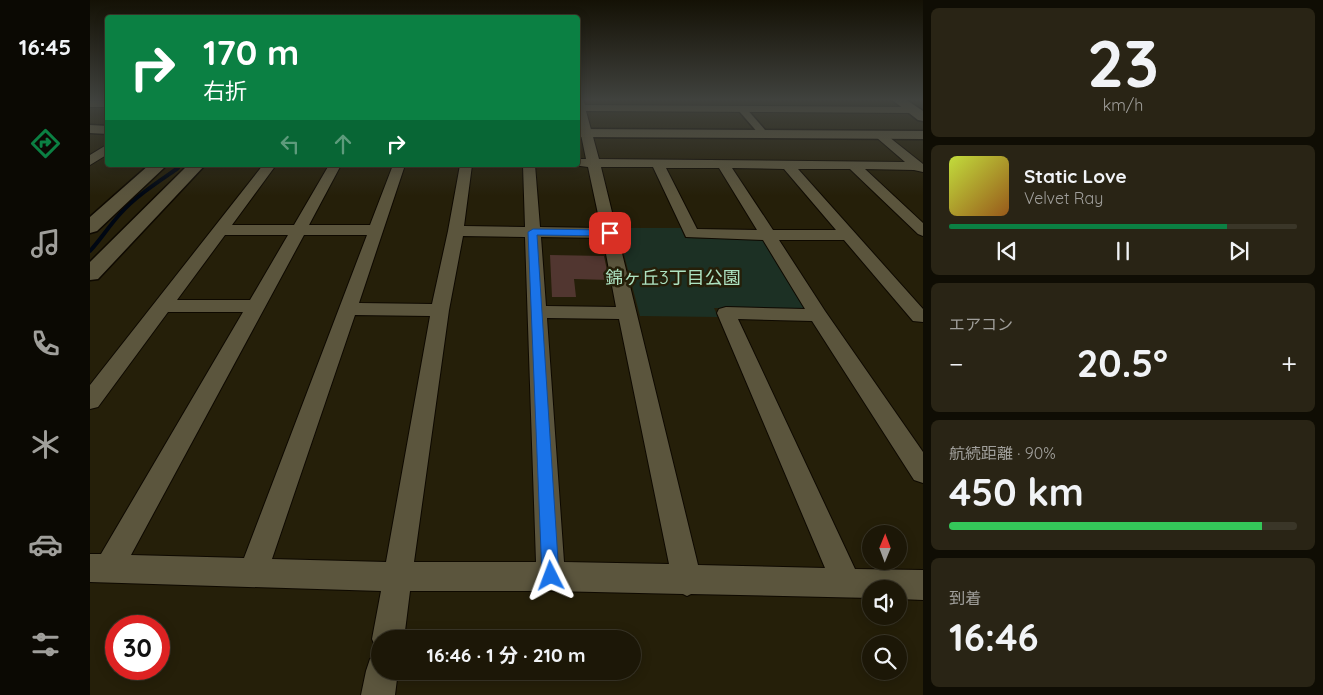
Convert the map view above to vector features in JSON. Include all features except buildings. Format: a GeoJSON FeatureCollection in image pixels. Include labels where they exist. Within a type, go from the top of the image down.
{"type":"FeatureCollection","features":[{"type":"Feature","properties":{"kind":"street"},"geometry":{"type":"LineString","coordinates":[[687,580],[610,233],[585,163],[582,133],[923,135]]}},
{"type":"Feature","properties":{"kind":"street"},"geometry":{"type":"LineString","coordinates":[[880,135],[920,168]]}},
{"type":"Feature","properties":{"kind":"street"},"geometry":{"type":"LineString","coordinates":[[91,160],[105,150]]}},
{"type":"Feature","properties":{"kind":"street"},"geometry":{"type":"LineString","coordinates":[[585,163],[920,168]]}},
{"type":"Feature","properties":{"kind":"street"},"geometry":{"type":"LineString","coordinates":[[658,164],[691,234],[849,235]]}},
{"type":"Feature","properties":{"kind":"street"},"geometry":{"type":"LineString","coordinates":[[724,165],[818,315],[923,472]]}},
{"type":"Feature","properties":{"kind":"street"},"geometry":{"type":"LineString","coordinates":[[789,166],[922,318]]}},
{"type":"Feature","properties":{"kind":"street"},"geometry":{"type":"LineString","coordinates":[[854,166],[923,231]]}},
{"type":"Feature","properties":{"kind":"street"},"geometry":{"type":"LineString","coordinates":[[90,227],[157,167]]}},
{"type":"Feature","properties":{"kind":"street"},"geometry":{"type":"LineString","coordinates":[[90,274],[195,167]]}},
{"type":"Feature","properties":{"kind":"street"},"geometry":{"type":"LineString","coordinates":[[90,401],[269,167]]}},
{"type":"Feature","properties":{"kind":"street"},"geometry":{"type":"LineString","coordinates":[[334,167],[256,306],[99,569],[398,577],[551,576],[923,584]]}},
{"type":"Feature","properties":{"kind":"street"},"geometry":{"type":"LineString","coordinates":[[253,572],[397,167]]}},
{"type":"Feature","properties":{"kind":"street"},"geometry":{"type":"LineString","coordinates":[[389,630],[440,310],[456,232],[466,167]]}},
{"type":"Feature","properties":{"kind":"street"},"geometry":{"type":"LineString","coordinates":[[529,167],[551,576]]}},
{"type":"Feature","properties":{"kind":"street"},"geometry":{"type":"LineString","coordinates":[[222,230],[376,230]]}},
{"type":"Feature","properties":{"kind":"street"},"geometry":{"type":"LineString","coordinates":[[456,232],[610,233]]}},
{"type":"Feature","properties":{"kind":"street"},"geometry":{"type":"LineString","coordinates":[[163,306],[256,306]]}},
{"type":"Feature","properties":{"kind":"street"},"geometry":{"type":"LineString","coordinates":[[348,308],[440,310]]}},
{"type":"Feature","properties":{"kind":"street"},"geometry":{"type":"LineString","coordinates":[[537,312],[627,313]]}},
{"type":"Feature","properties":{"kind":"street"},"geometry":{"type":"LineString","coordinates":[[818,315],[726,314],[846,582]]}},
{"type":"Feature","properties":{"kind":"street"},"geometry":{"type":"LineString","coordinates":[[378,695],[380,680]]}},
{"type":"Feature","properties":{"kind":"green space","name":"錦ヶ丘3丁目公園"},"geometry":{"type":"Polygon","coordinates":[[[617,228],[681,228],[685,238],[765,240],[809,304],[801,309],[714,308],[718,317],[640,316],[617,228]]]}},
{"type":"Feature","properties":{"kind":"waterway"},"geometry":{"type":"LineString","coordinates":[[90,251],[126,207],[178,168]]}},
{"type":"Feature","properties":{"kind":"route"},"geometry":{"type":"LineString","coordinates":[[551,576],[533,232],[610,233]]}}]}
